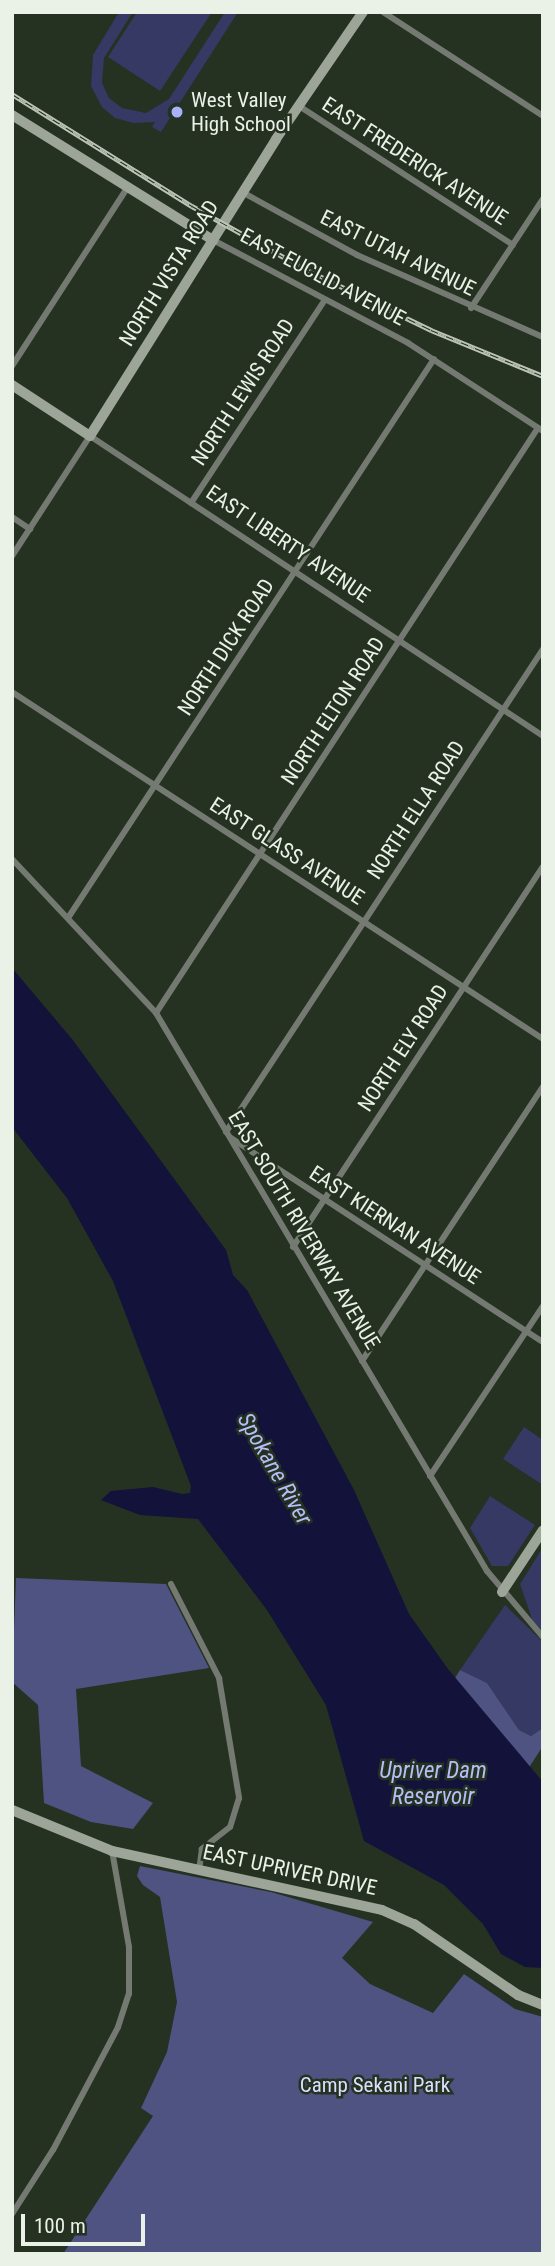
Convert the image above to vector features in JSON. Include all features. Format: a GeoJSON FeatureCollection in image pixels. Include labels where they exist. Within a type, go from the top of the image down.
{"type":"FeatureCollection","features":[{"type":"Feature","properties":{"kind":"street","name":"NORTH VISTA ROAD"},"geometry":{"type":"LineString","coordinates":[[12,556],[242,192],[363,12]]}},
{"type":"Feature","properties":{"kind":"street"},"geometry":{"type":"LineString","coordinates":[[383,12],[543,116]]}},
{"type":"Feature","properties":{"kind":"street","name":"EAST FREDERICK AVENUE"},"geometry":{"type":"LineString","coordinates":[[299,106],[513,245]]}},
{"type":"Feature","properties":{"kind":"street","name":"EAST EUCLID AVENUE"},"geometry":{"type":"LineString","coordinates":[[12,116],[213,240],[434,359],[540,430]]}},
{"type":"Feature","properties":{"kind":"street"},"geometry":{"type":"LineString","coordinates":[[12,366],[127,188]]}},
{"type":"Feature","properties":{"kind":"street","name":"EAST UTAH AVENUE"},"geometry":{"type":"LineString","coordinates":[[242,192],[356,255],[543,337]]}},
{"type":"Feature","properties":{"kind":"street"},"geometry":{"type":"LineString","coordinates":[[471,307],[543,199]]}},
{"type":"Feature","properties":{"kind":"street","name":"NORTH LEWIS ROAD"},"geometry":{"type":"LineString","coordinates":[[191,503],[324,300]]}},
{"type":"Feature","properties":{"kind":"street","name":"NORTH DICK ROAD"},"geometry":{"type":"LineString","coordinates":[[68,918],[157,786],[434,359]]}},
{"type":"Feature","properties":{"kind":"street","name":"EAST LIBERTY AVENUE"},"geometry":{"type":"LineString","coordinates":[[12,385],[543,736]]}},
{"type":"Feature","properties":{"kind":"street","name":"NORTH ELTON ROAD"},"geometry":{"type":"LineString","coordinates":[[156,1013],[540,430]]}},
{"type":"Feature","properties":{"kind":"street"},"geometry":{"type":"LineString","coordinates":[[12,517],[30,529]]}},
{"type":"Feature","properties":{"kind":"street","name":"NORTH ELLA ROAD"},"geometry":{"type":"LineString","coordinates":[[228,1134],[543,649]]}},
{"type":"Feature","properties":{"kind":"street","name":"EAST GLASS AVENUE"},"geometry":{"type":"LineString","coordinates":[[12,692],[543,1039]]}},
{"type":"Feature","properties":{"kind":"street","name":"EAST SOUTH RIVERWAY AVENUE"},"geometry":{"type":"LineString","coordinates":[[12,859],[156,1013],[430,1476],[502,1592],[543,1637]]}},
{"type":"Feature","properties":{"kind":"street","name":"NORTH ELY ROAD"},"geometry":{"type":"LineString","coordinates":[[293,1247],[543,867]]}},
{"type":"Feature","properties":{"kind":"street"},"geometry":{"type":"LineString","coordinates":[[362,1361],[543,1086]]}},
{"type":"Feature","properties":{"kind":"street","name":"EAST KIERNAN AVENUE"},"geometry":{"type":"LineString","coordinates":[[228,1134],[543,1342]]}},
{"type":"Feature","properties":{"kind":"street"},"geometry":{"type":"LineString","coordinates":[[430,1476],[543,1306]]}},
{"type":"Feature","properties":{"kind":"street"},"geometry":{"type":"LineString","coordinates":[[502,1592],[543,1530]]}},
{"type":"Feature","properties":{"kind":"street"},"geometry":{"type":"LineString","coordinates":[[170,1584],[219,1678],[239,1798],[230,1827],[202,1849],[199,1870]]}},
{"type":"Feature","properties":{"kind":"street","name":"EAST UPRIVER DRIVE"},"geometry":{"type":"LineString","coordinates":[[12,1810],[112,1851],[382,1910],[414,1924],[518,1995],[543,2004]]}},
{"type":"Feature","properties":{"kind":"street"},"geometry":{"type":"LineString","coordinates":[[12,2214],[54,2150],[118,2027],[129,1994],[129,1947],[114,1880],[112,1851]]}},
{"type":"Feature","properties":{"kind":"shaded area"},"geometry":{"type":"Polygon","coordinates":[[[119,12],[133,12],[104,58],[102,83],[109,98],[122,108],[146,113],[169,99],[225,12],[238,12],[161,132],[152,127],[155,122],[134,123],[115,118],[102,107],[91,86],[93,55],[119,12]]]}},
{"type":"Feature","properties":{"kind":"shaded area"},"geometry":{"type":"Polygon","coordinates":[[[137,12],[212,12],[160,91],[108,57],[137,12]]]}},
{"type":"Feature","properties":{"kind":"shaded area"},"geometry":{"type":"Polygon","coordinates":[[[524,1427],[543,1440],[543,1485],[503,1459],[524,1427]]]}},
{"type":"Feature","properties":{"kind":"shaded area"},"geometry":{"type":"Polygon","coordinates":[[[490,1496],[535,1525],[508,1566],[492,1566],[470,1528],[490,1496]]]}},
{"type":"Feature","properties":{"kind":"shaded area"},"geometry":{"type":"Polygon","coordinates":[[[543,1547],[543,1631],[533,1622],[520,1584],[543,1547]]]}},
{"type":"Feature","properties":{"kind":"shaded area"},"geometry":{"type":"Polygon","coordinates":[[[505,1605],[543,1642],[543,1728],[531,1736],[519,1730],[487,1683],[460,1670],[505,1605]]]}},
{"type":"Feature","properties":{"kind":"green space"},"geometry":{"type":"Polygon","coordinates":[[[16,1578],[166,1584],[209,1668],[76,1689],[81,1766],[153,1803],[133,1829],[91,1822],[44,1803],[38,1705],[12,1682],[16,1578]]]}},
{"type":"Feature","properties":{"kind":"green space"},"geometry":{"type":"Polygon","coordinates":[[[460,1670],[487,1683],[519,1730],[531,1736],[543,1728],[543,1746],[528,1769],[455,1678],[460,1670]]]}},
{"type":"Feature","properties":{"kind":"green space","name":"Camp Sekani Park"},"geometry":{"type":"Polygon","coordinates":[[[140,1866],[271,1892],[373,1922],[342,1958],[370,1984],[433,2013],[464,1974],[515,2009],[543,2017],[543,2254],[63,2254],[153,2116],[141,2108],[167,2052],[177,2002],[160,1897],[143,1885],[137,1876],[140,1866]]]}},
{"type":"Feature","properties":{"kind":"water","name":"Upriver Dam Reservoir"},"geometry":{"type":"Polygon","coordinates":[[[12,968],[72,1039],[226,1250],[233,1275],[247,1290],[354,1490],[409,1614],[448,1669],[543,1782],[543,1968],[525,1967],[501,1954],[483,1924],[444,1885],[364,1841],[326,1705],[267,1610],[198,1519],[140,1515],[101,1500],[111,1491],[153,1487],[182,1494],[190,1493],[191,1486],[113,1281],[67,1198],[12,1127],[12,968]]]}},
{"type":"Feature","properties":{"kind":"railway"},"geometry":{"type":"LineString","coordinates":[[12,94],[192,206],[307,270],[431,330],[543,376]]}},
{"type":"Feature","properties":{"kind":"place","name":"West Valley High School"},"geometry":{"type":"Point","coordinates":[177,112]}},
{"type":"Feature","properties":{"kind":"water label","name":"Spokane River"},"geometry":{"type":"Point","coordinates":[274,1469]}}]}
